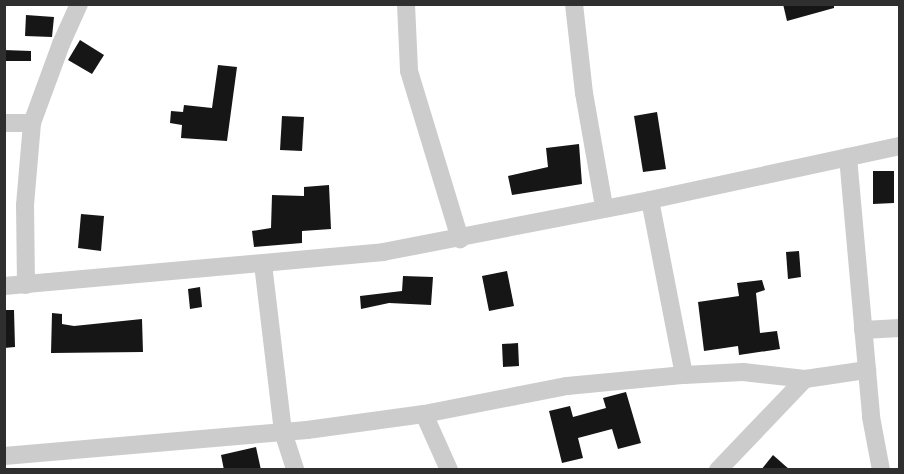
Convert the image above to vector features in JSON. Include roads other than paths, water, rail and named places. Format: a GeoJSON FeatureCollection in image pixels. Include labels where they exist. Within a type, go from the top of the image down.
{"type":"FeatureCollection","features":[{"type":"Feature","properties":{"kind":"street"},"geometry":{"type":"LineString","coordinates":[[26,285],[25,205],[32,123],[61,44],[80,4]]}},
{"type":"Feature","properties":{"kind":"street"},"geometry":{"type":"LineString","coordinates":[[406,4],[409,71],[460,239]]}},
{"type":"Feature","properties":{"kind":"street"},"geometry":{"type":"LineString","coordinates":[[574,4],[584,93],[604,206]]}},
{"type":"Feature","properties":{"kind":"street"},"geometry":{"type":"LineString","coordinates":[[4,123],[32,123]]}},
{"type":"Feature","properties":{"kind":"street"},"geometry":{"type":"LineString","coordinates":[[4,286],[383,252],[460,239],[604,206],[650,200],[900,146]]}},
{"type":"Feature","properties":{"kind":"street"},"geometry":{"type":"LineString","coordinates":[[848,157],[867,370],[880,470]]}},
{"type":"Feature","properties":{"kind":"street"},"geometry":{"type":"LineString","coordinates":[[650,200],[684,375]]}},
{"type":"Feature","properties":{"kind":"street"},"geometry":{"type":"LineString","coordinates":[[263,264],[283,432],[295,470]]}},
{"type":"Feature","properties":{"kind":"street"},"geometry":{"type":"LineString","coordinates":[[863,330],[900,328]]}},
{"type":"Feature","properties":{"kind":"street"},"geometry":{"type":"LineString","coordinates":[[4,456],[283,432],[424,414],[567,387],[684,375],[743,372],[805,379],[867,370]]}},
{"type":"Feature","properties":{"kind":"street"},"geometry":{"type":"LineString","coordinates":[[718,470],[805,379]]}},
{"type":"Feature","properties":{"kind":"street"},"geometry":{"type":"LineString","coordinates":[[424,414],[449,470]]}}]}
